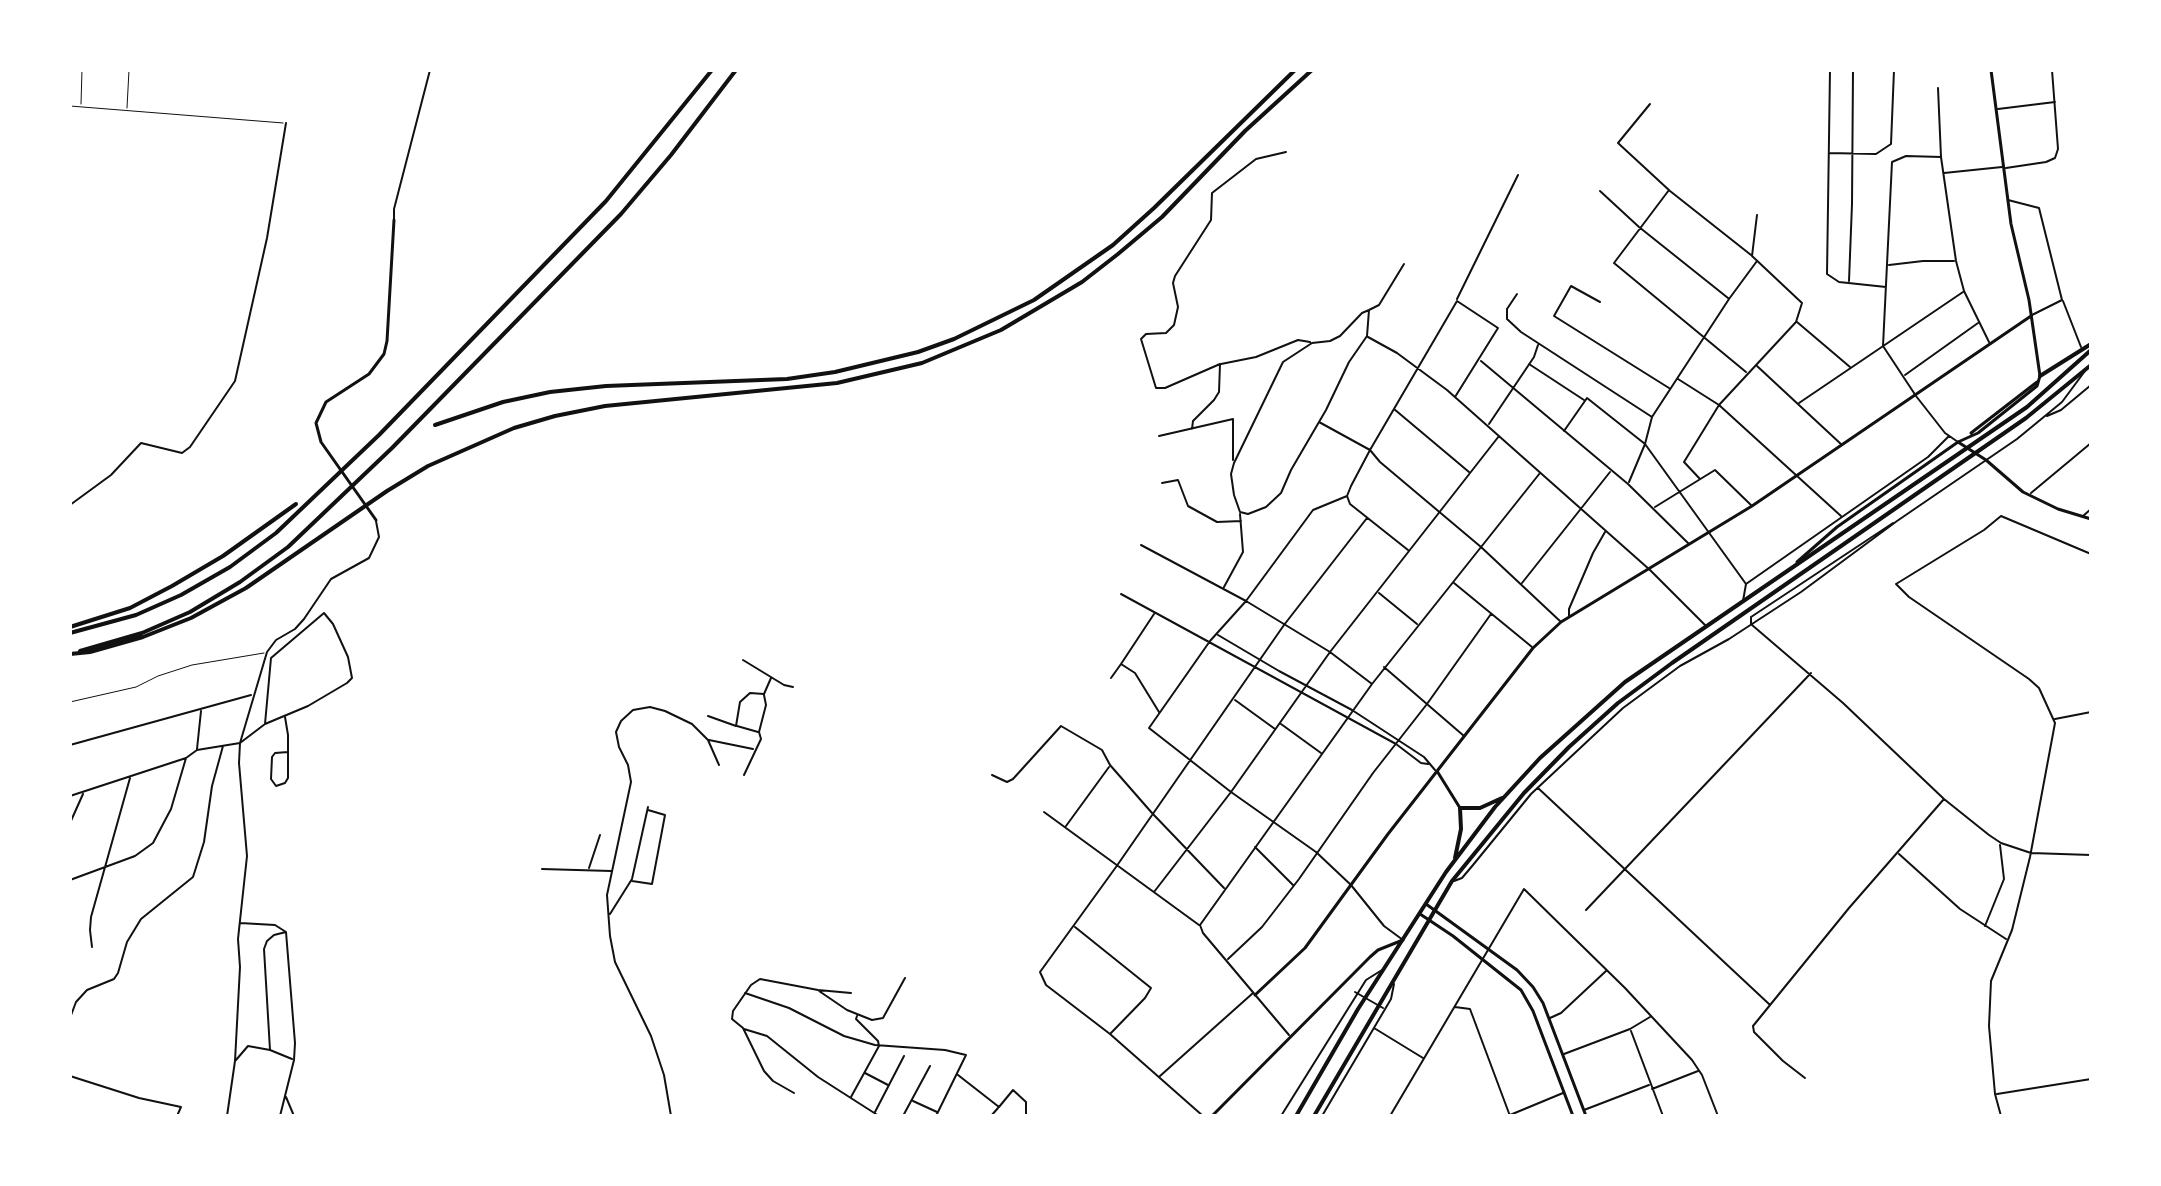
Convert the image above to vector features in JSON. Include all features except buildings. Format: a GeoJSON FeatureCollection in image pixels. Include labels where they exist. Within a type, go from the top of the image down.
{"type":"FeatureCollection","features":[{"type":"Feature","properties":{"kind":"highway"},"geometry":{"type":"LineString","coordinates":[[70,630],[136,615],[181,595],[230,567],[276,533],[379,435],[606,201],[712,70]]}},
{"type":"Feature","properties":{"kind":"highway"},"geometry":{"type":"LineString","coordinates":[[70,653],[142,633],[190,612],[240,582],[288,547],[392,448],[621,214],[736,70]]}},
{"type":"Feature","properties":{"kind":"highway"},"geometry":{"type":"LineString","coordinates":[[435,425],[503,402],[550,392],[606,386],[787,379],[835,372],[918,352],[954,339],[1034,300],[1113,245],[1295,70]]}},
{"type":"Feature","properties":{"kind":"highway"},"geometry":{"type":"LineString","coordinates":[[70,653],[90,652],[143,637],[191,618],[246,588],[428,466],[514,428],[605,406],[837,383],[922,363],[1001,330],[1082,282],[1118,254],[1162,217],[1245,131],[1312,70]]}},
{"type":"Feature","properties":{"kind":"highway"},"geometry":{"type":"LineString","coordinates":[[2040,376],[2091,344]]}},
{"type":"Feature","properties":{"kind":"highway"},"geometry":{"type":"LineString","coordinates":[[1296,1116],[1358,1009],[1454,861],[1504,797],[1540,758],[1625,682],[2027,407],[2091,350]]}},
{"type":"Feature","properties":{"kind":"highway"},"geometry":{"type":"LineString","coordinates":[[1314,1116],[1452,881],[1524,793],[1618,703],[1855,534],[1994,441],[2091,365]]}},
{"type":"Feature","properties":{"kind":"highway"},"geometry":{"type":"LineString","coordinates":[[70,630],[130,608],[172,586],[223,556],[296,504]]}},
{"type":"Feature","properties":{"kind":"highway"},"geometry":{"type":"LineString","coordinates":[[1454,861],[1461,829],[1460,808],[1480,808],[1504,797]]}},
{"type":"Feature","properties":{"kind":"street"},"geometry":{"type":"LineString","coordinates":[[227,1116],[235,1061],[240,923],[247,856],[240,743],[267,652],[276,640],[295,629],[304,619],[331,579],[369,558],[379,537],[376,520],[328,452],[317,431],[319,412],[326,402],[369,374],[384,354],[394,209],[430,70]]}},
{"type":"Feature","properties":{"kind":"street"},"geometry":{"type":"LineString","coordinates":[[1830,70],[1827,274],[1839,282],[1887,287]]}},
{"type":"Feature","properties":{"kind":"street"},"geometry":{"type":"LineString","coordinates":[[1849,283],[1853,70]]}},
{"type":"Feature","properties":{"kind":"street"},"geometry":{"type":"LineString","coordinates":[[1829,153],[1876,154],[1891,144],[1894,70]]}},
{"type":"Feature","properties":{"kind":"street"},"geometry":{"type":"LineString","coordinates":[[1787,573],[1807,551],[1837,527],[1970,434],[2037,382],[2040,376],[2008,200],[1991,70]]}},
{"type":"Feature","properties":{"kind":"street"},"geometry":{"type":"LineString","coordinates":[[1943,173],[2004,168],[2055,158],[2059,139],[2052,70]]}},
{"type":"Feature","properties":{"kind":"street"},"geometry":{"type":"LineString","coordinates":[[1938,88],[1941,157],[1956,261],[1964,291],[1989,343]]}},
{"type":"Feature","properties":{"kind":"street"},"geometry":{"type":"LineString","coordinates":[[1996,109],[2055,102]]}},
{"type":"Feature","properties":{"kind":"street"},"geometry":{"type":"LineString","coordinates":[[1650,104],[1618,143],[1669,190],[1758,260],[1802,303],[1796,322],[1719,405],[1684,462],[1700,479]]}},
{"type":"Feature","properties":{"kind":"street"},"geometry":{"type":"LineString","coordinates":[[70,505],[111,475],[141,443],[182,453],[190,447],[235,381],[267,238],[286,123]]}},
{"type":"Feature","properties":{"kind":"street"},"geometry":{"type":"LineString","coordinates":[[1286,152],[1256,159],[1212,193],[1211,220],[1173,280],[1178,307],[1174,325],[1166,333],[1146,334],[1141,339],[1156,388],[1165,388],[1220,364],[1256,357],[1298,340],[1312,343],[1330,341],[1379,305],[1404,264]]}},
{"type":"Feature","properties":{"kind":"street"},"geometry":{"type":"LineString","coordinates":[[1941,157],[1906,156],[1895,158],[1892,162],[1883,346],[1916,396],[1949,436],[1986,460],[2029,495],[2091,519]]}},
{"type":"Feature","properties":{"kind":"street"},"geometry":{"type":"LineString","coordinates":[[1403,940],[1384,926],[1351,885],[1316,852],[1231,792],[1149,728],[1210,641],[1246,601],[1313,510],[1347,496],[1416,368],[1457,301],[1518,175]]}},
{"type":"Feature","properties":{"kind":"street"},"geometry":{"type":"LineString","coordinates":[[1669,190],[1614,263],[1747,373]]}},
{"type":"Feature","properties":{"kind":"street"},"geometry":{"type":"LineString","coordinates":[[1600,191],[1639,227],[1729,299]]}},
{"type":"Feature","properties":{"kind":"street"},"geometry":{"type":"LineString","coordinates":[[2008,200],[2039,208],[2062,300],[2082,350]]}},
{"type":"Feature","properties":{"kind":"street"},"geometry":{"type":"LineString","coordinates":[[1752,256],[1757,215]]}},
{"type":"Feature","properties":{"kind":"street"},"geometry":{"type":"LineString","coordinates":[[1628,484],[1645,444],[1652,417],[1758,260]]}},
{"type":"Feature","properties":{"kind":"street"},"geometry":{"type":"LineString","coordinates":[[1889,265],[1956,261]]}},
{"type":"Feature","properties":{"kind":"street"},"geometry":{"type":"LineString","coordinates":[[1600,302],[1571,286],[1554,316],[1670,389]]}},
{"type":"Feature","properties":{"kind":"street"},"geometry":{"type":"LineString","coordinates":[[1799,403],[1964,291]]}},
{"type":"Feature","properties":{"kind":"street"},"geometry":{"type":"LineString","coordinates":[[1517,294],[1507,309],[1507,319],[1539,344],[1652,417]]}},
{"type":"Feature","properties":{"kind":"street"},"geometry":{"type":"LineString","coordinates":[[1159,1077],[1305,948],[1533,648],[1561,622],[1709,534],[1916,396],[1989,343],[2062,300]]}},
{"type":"Feature","properties":{"kind":"street"},"geometry":{"type":"LineString","coordinates":[[1455,397],[1498,328],[1457,301]]}},
{"type":"Feature","properties":{"kind":"street"},"geometry":{"type":"LineString","coordinates":[[1240,512],[1248,514],[1275,500],[1349,362],[1367,336],[1369,310]]}},
{"type":"Feature","properties":{"kind":"street"},"geometry":{"type":"LineString","coordinates":[[1796,322],[1850,368]]}},
{"type":"Feature","properties":{"kind":"street"},"geometry":{"type":"LineString","coordinates":[[1903,377],[1979,323]]}},
{"type":"Feature","properties":{"kind":"street"},"geometry":{"type":"LineString","coordinates":[[1367,336],[1397,353],[1455,397],[1650,570],[1707,626]]}},
{"type":"Feature","properties":{"kind":"street"},"geometry":{"type":"LineString","coordinates":[[1233,465],[1283,362],[1312,343]]}},
{"type":"Feature","properties":{"kind":"street"},"geometry":{"type":"LineString","coordinates":[[1487,426],[1539,344]]}},
{"type":"Feature","properties":{"kind":"street"},"geometry":{"type":"LineString","coordinates":[[1479,360],[1514,386],[1628,484],[1690,545]]}},
{"type":"Feature","properties":{"kind":"street"},"geometry":{"type":"LineString","coordinates":[[1192,429],[1193,421],[1219,392],[1220,364]]}},
{"type":"Feature","properties":{"kind":"street"},"geometry":{"type":"LineString","coordinates":[[1529,364],[1585,400],[1587,398],[1645,444],[1746,584]]}},
{"type":"Feature","properties":{"kind":"street"},"geometry":{"type":"LineString","coordinates":[[1756,365],[1842,445]]}},
{"type":"Feature","properties":{"kind":"street"},"geometry":{"type":"LineString","coordinates":[[1751,624],[1751,617],[1897,521],[2045,417],[2068,396],[2085,371]]}},
{"type":"Feature","properties":{"kind":"street"},"geometry":{"type":"LineString","coordinates":[[1677,378],[1719,405],[1841,516]]}},
{"type":"Feature","properties":{"kind":"street"},"geometry":{"type":"LineString","coordinates":[[2045,417],[2056,413],[2091,385]]}},
{"type":"Feature","properties":{"kind":"street"},"geometry":{"type":"LineString","coordinates":[[1564,431],[1585,400]]}},
{"type":"Feature","properties":{"kind":"street"},"geometry":{"type":"LineString","coordinates":[[1394,409],[1470,473]]}},
{"type":"Feature","properties":{"kind":"street"},"geometry":{"type":"LineString","coordinates":[[1159,436],[1233,419],[1231,474],[1240,512],[1243,552],[1224,588]]}},
{"type":"Feature","properties":{"kind":"street"},"geometry":{"type":"LineString","coordinates":[[1319,422],[1370,450],[1561,622]]}},
{"type":"Feature","properties":{"kind":"street"},"geometry":{"type":"LineString","coordinates":[[1154,892],[1231,792],[1305,685],[1499,436]]}},
{"type":"Feature","properties":{"kind":"street"},"geometry":{"type":"LineString","coordinates":[[1743,602],[1746,584],[1928,457],[1949,436]]}},
{"type":"Feature","properties":{"kind":"street"},"geometry":{"type":"LineString","coordinates":[[2029,495],[2091,443]]}},
{"type":"Feature","properties":{"kind":"street"},"geometry":{"type":"LineString","coordinates":[[1654,507],[1715,470],[1752,506]]}},
{"type":"Feature","properties":{"kind":"street"},"geometry":{"type":"LineString","coordinates":[[1521,584],[1610,471]]}},
{"type":"Feature","properties":{"kind":"street"},"geometry":{"type":"LineString","coordinates":[[1200,925],[1384,667],[1540,473]]}},
{"type":"Feature","properties":{"kind":"street"},"geometry":{"type":"LineString","coordinates":[[1162,483],[1178,480],[1188,506],[1217,522],[1241,521]]}},
{"type":"Feature","properties":{"kind":"street"},"geometry":{"type":"LineString","coordinates":[[1347,496],[1355,510],[1409,551]]}},
{"type":"Feature","properties":{"kind":"street"},"geometry":{"type":"LineString","coordinates":[[2082,517],[2091,509]]}},
{"type":"Feature","properties":{"kind":"street"},"geometry":{"type":"LineString","coordinates":[[2001,1116],[1995,1094],[1989,1026],[1991,981],[2008,939],[2031,853],[2055,723],[2039,688],[2029,679],[1909,597],[1896,584],[1984,530],[2001,516],[2091,554]]}},
{"type":"Feature","properties":{"kind":"street"},"geometry":{"type":"LineString","coordinates":[[1203,1116],[1041,978],[1040,972],[1284,625],[1367,518]]}},
{"type":"Feature","properties":{"kind":"street"},"geometry":{"type":"LineString","coordinates":[[1452,881],[1462,878],[1538,788],[1589,737],[1645,691],[1821,577],[1897,521]]}},
{"type":"Feature","properties":{"kind":"street"},"geometry":{"type":"LineString","coordinates":[[1569,617],[1569,609],[1587,567],[1606,531]]}},
{"type":"Feature","properties":{"kind":"street"},"geometry":{"type":"LineString","coordinates":[[1141,545],[1246,601],[1330,652],[1372,684]]}},
{"type":"Feature","properties":{"kind":"street"},"geometry":{"type":"LineString","coordinates":[[1817,572],[1821,577]]}},
{"type":"Feature","properties":{"kind":"street"},"geometry":{"type":"LineString","coordinates":[[1453,582],[1533,648]]}},
{"type":"Feature","properties":{"kind":"street"},"geometry":{"type":"LineString","coordinates":[[1377,592],[1418,625]]}},
{"type":"Feature","properties":{"kind":"street"},"geometry":{"type":"LineString","coordinates":[[1121,594],[1424,757],[1437,771],[1460,808]]}},
{"type":"Feature","properties":{"kind":"street"},"geometry":{"type":"LineString","coordinates":[[70,796],[186,758],[197,750],[240,743],[265,724],[285,717],[352,678],[348,657],[333,624],[324,613],[271,658],[265,724]]}},
{"type":"Feature","properties":{"kind":"street"},"geometry":{"type":"LineString","coordinates":[[1111,678],[1155,614]]}},
{"type":"Feature","properties":{"kind":"street"},"geometry":{"type":"LineString","coordinates":[[1226,960],[1262,927],[1294,886],[1491,614]]}},
{"type":"Feature","properties":{"kind":"street"},"geometry":{"type":"LineString","coordinates":[[1751,624],[1811,673],[1944,799],[2001,843],[2031,853],[2091,855]]}},
{"type":"Feature","properties":{"kind":"street"},"geometry":{"type":"LineString","coordinates":[[1217,634],[1352,710],[1397,742]]}},
{"type":"Feature","properties":{"kind":"street"},"geometry":{"type":"LineString","coordinates":[[743,660],[771,678],[793,687]]}},
{"type":"Feature","properties":{"kind":"street"},"geometry":{"type":"LineString","coordinates":[[1121,664],[1135,673],[1160,713]]}},
{"type":"Feature","properties":{"kind":"street"},"geometry":{"type":"LineString","coordinates":[[1384,667],[1465,737]]}},
{"type":"Feature","properties":{"kind":"street"},"geometry":{"type":"LineString","coordinates":[[1586,910],[1811,673]]}},
{"type":"Feature","properties":{"kind":"street"},"geometry":{"type":"LineString","coordinates":[[744,775],[761,739],[759,732],[766,705],[764,694],[771,678]]}},
{"type":"Feature","properties":{"kind":"street"},"geometry":{"type":"LineString","coordinates":[[736,726],[740,702],[750,693],[764,694]]}},
{"type":"Feature","properties":{"kind":"street"},"geometry":{"type":"LineString","coordinates":[[70,745],[252,695]]}},
{"type":"Feature","properties":{"kind":"street"},"geometry":{"type":"LineString","coordinates":[[1234,699],[1276,729]]}},
{"type":"Feature","properties":{"kind":"street"},"geometry":{"type":"LineString","coordinates":[[671,1116],[664,1075],[651,1036],[615,962],[610,936],[607,895],[631,782],[616,732],[621,721],[633,710],[650,707],[692,724],[708,740],[719,765]]}},
{"type":"Feature","properties":{"kind":"street"},"geometry":{"type":"LineString","coordinates":[[197,750],[201,710]]}},
{"type":"Feature","properties":{"kind":"street"},"geometry":{"type":"LineString","coordinates":[[2053,719],[2091,712]]}},
{"type":"Feature","properties":{"kind":"street"},"geometry":{"type":"LineString","coordinates":[[708,716],[759,732]]}},
{"type":"Feature","properties":{"kind":"street"},"geometry":{"type":"LineString","coordinates":[[285,717],[288,752],[288,778],[285,783],[276,786],[271,779],[272,757],[275,753],[288,752]]}},
{"type":"Feature","properties":{"kind":"street"},"geometry":{"type":"LineString","coordinates":[[1280,723],[1321,754]]}},
{"type":"Feature","properties":{"kind":"street"},"geometry":{"type":"LineString","coordinates":[[992,775],[1007,782],[1013,779],[1061,726],[1102,750],[1110,765],[1152,813],[1224,889]]}},
{"type":"Feature","properties":{"kind":"street"},"geometry":{"type":"LineString","coordinates":[[708,740],[755,750]]}},
{"type":"Feature","properties":{"kind":"street"},"geometry":{"type":"LineString","coordinates":[[70,1018],[76,1002],[87,990],[114,979],[127,942],[141,919],[193,877],[202,852],[212,786],[223,745]]}},
{"type":"Feature","properties":{"kind":"street"},"geometry":{"type":"LineString","coordinates":[[70,880],[135,856],[153,843],[171,809],[186,758]]}},
{"type":"Feature","properties":{"kind":"street"},"geometry":{"type":"LineString","coordinates":[[1065,827],[1110,765]]}},
{"type":"Feature","properties":{"kind":"street"},"geometry":{"type":"LineString","coordinates":[[92,947],[91,917],[130,777]]}},
{"type":"Feature","properties":{"kind":"street"},"geometry":{"type":"LineString","coordinates":[[1538,788],[1769,1005]]}},
{"type":"Feature","properties":{"kind":"street"},"geometry":{"type":"LineString","coordinates":[[70,823],[83,793]]}},
{"type":"Feature","properties":{"kind":"street"},"geometry":{"type":"LineString","coordinates":[[1805,1078],[1754,1032],[1753,1026],[1944,799]]}},
{"type":"Feature","properties":{"kind":"street"},"geometry":{"type":"LineString","coordinates":[[609,915],[631,881],[648,809],[665,815],[652,884],[631,881]]}},
{"type":"Feature","properties":{"kind":"street"},"geometry":{"type":"LineString","coordinates":[[1044,812],[1200,925],[1290,1036]]}},
{"type":"Feature","properties":{"kind":"street"},"geometry":{"type":"LineString","coordinates":[[588,870],[600,835]]}},
{"type":"Feature","properties":{"kind":"street"},"geometry":{"type":"LineString","coordinates":[[1984,927],[2004,879],[2001,843]]}},
{"type":"Feature","properties":{"kind":"street"},"geometry":{"type":"LineString","coordinates":[[1255,847],[1294,886]]}},
{"type":"Feature","properties":{"kind":"street"},"geometry":{"type":"LineString","coordinates":[[1898,853],[1960,909],[1984,927],[2008,939]]}},
{"type":"Feature","properties":{"kind":"street"},"geometry":{"type":"LineString","coordinates":[[542,869],[612,871]]}},
{"type":"Feature","properties":{"kind":"street"},"geometry":{"type":"LineString","coordinates":[[1390,1116],[1524,889],[1607,970],[1699,1071],[1718,1116]]}},
{"type":"Feature","properties":{"kind":"street"},"geometry":{"type":"LineString","coordinates":[[1426,904],[1489,948],[1528,981],[1540,997],[1586,1116]]}},
{"type":"Feature","properties":{"kind":"street"},"geometry":{"type":"LineString","coordinates":[[1420,914],[1510,980],[1525,996],[1573,1116]]}},
{"type":"Feature","properties":{"kind":"street"},"geometry":{"type":"LineString","coordinates":[[240,923],[275,925],[286,932]]}},
{"type":"Feature","properties":{"kind":"street"},"geometry":{"type":"LineString","coordinates":[[1074,926],[1151,988],[1110,1034]]}},
{"type":"Feature","properties":{"kind":"street"},"geometry":{"type":"LineString","coordinates":[[270,1050],[264,949],[274,935],[286,932]]}},
{"type":"Feature","properties":{"kind":"street"},"geometry":{"type":"LineString","coordinates":[[280,1116],[294,1060],[286,932]]}},
{"type":"Feature","properties":{"kind":"street"},"geometry":{"type":"LineString","coordinates":[[1212,1116],[1378,950],[1403,940]]}},
{"type":"Feature","properties":{"kind":"street"},"geometry":{"type":"LineString","coordinates":[[1281,1116],[1366,980],[1383,970]]}},
{"type":"Feature","properties":{"kind":"street"},"geometry":{"type":"LineString","coordinates":[[1548,1019],[1561,1013],[1607,970]]}},
{"type":"Feature","properties":{"kind":"street"},"geometry":{"type":"LineString","coordinates":[[818,990],[872,1020],[883,1018],[905,978]]}},
{"type":"Feature","properties":{"kind":"street"},"geometry":{"type":"LineString","coordinates":[[851,993],[760,979],[745,993],[733,1011],[732,1019],[743,1028],[767,1036],[818,1077],[879,1116]]}},
{"type":"Feature","properties":{"kind":"street"},"geometry":{"type":"LineString","coordinates":[[1322,1116],[1392,995],[1394,979]]}},
{"type":"Feature","properties":{"kind":"street"},"geometry":{"type":"LineString","coordinates":[[1355,992],[1383,1008]]}},
{"type":"Feature","properties":{"kind":"street"},"geometry":{"type":"LineString","coordinates":[[745,993],[789,1008],[844,1036],[879,1046],[945,1050],[966,1055],[937,1114],[911,1100]]}},
{"type":"Feature","properties":{"kind":"street"},"geometry":{"type":"LineString","coordinates":[[1454,1007],[1470,1009],[1510,1116],[1564,1093]]}},
{"type":"Feature","properties":{"kind":"street"},"geometry":{"type":"LineString","coordinates":[[850,1098],[879,1046],[878,1041],[856,1019],[858,1014]]}},
{"type":"Feature","properties":{"kind":"street"},"geometry":{"type":"LineString","coordinates":[[1563,1055],[1630,1029],[1651,1016]]}},
{"type":"Feature","properties":{"kind":"street"},"geometry":{"type":"LineString","coordinates":[[743,1028],[764,1071],[773,1081],[794,1093]]}},
{"type":"Feature","properties":{"kind":"street"},"geometry":{"type":"LineString","coordinates":[[1374,1028],[1424,1058]]}},
{"type":"Feature","properties":{"kind":"street"},"geometry":{"type":"LineString","coordinates":[[1630,1029],[1663,1116]]}},
{"type":"Feature","properties":{"kind":"street"},"geometry":{"type":"LineString","coordinates":[[235,1061],[248,1046],[270,1050],[294,1060]]}},
{"type":"Feature","properties":{"kind":"street"},"geometry":{"type":"LineString","coordinates":[[70,1051],[70,1069]]}},
{"type":"Feature","properties":{"kind":"street"},"geometry":{"type":"LineString","coordinates":[[875,1113],[904,1056]]}},
{"type":"Feature","properties":{"kind":"street"},"geometry":{"type":"LineString","coordinates":[[903,1116],[930,1066]]}},
{"type":"Feature","properties":{"kind":"street"},"geometry":{"type":"LineString","coordinates":[[1652,1089],[1699,1071]]}},
{"type":"Feature","properties":{"kind":"street"},"geometry":{"type":"LineString","coordinates":[[865,1073],[889,1085]]}},
{"type":"Feature","properties":{"kind":"street"},"geometry":{"type":"LineString","coordinates":[[957,1074],[999,1107]]}},
{"type":"Feature","properties":{"kind":"street"},"geometry":{"type":"LineString","coordinates":[[70,1076],[139,1098],[181,1107],[177,1116]]}},
{"type":"Feature","properties":{"kind":"street"},"geometry":{"type":"LineString","coordinates":[[1995,1094],[2091,1079]]}},
{"type":"Feature","properties":{"kind":"street"},"geometry":{"type":"LineString","coordinates":[[1584,1110],[1650,1084]]}},
{"type":"Feature","properties":{"kind":"street"},"geometry":{"type":"LineString","coordinates":[[991,1116],[1013,1090],[1026,1102],[1026,1116]]}},
{"type":"Feature","properties":{"kind":"street"},"geometry":{"type":"LineString","coordinates":[[286,1096],[294,1116]]}},
{"type":"Feature","properties":{"kind":"lane"},"geometry":{"type":"LineString","coordinates":[[81,107],[82,70]]}},
{"type":"Feature","properties":{"kind":"lane"},"geometry":{"type":"LineString","coordinates":[[127,110],[129,70]]}},
{"type":"Feature","properties":{"kind":"lane"},"geometry":{"type":"LineString","coordinates":[[283,70],[291,71]]}},
{"type":"Feature","properties":{"kind":"lane"},"geometry":{"type":"LineString","coordinates":[[70,106],[286,123]]}},
{"type":"Feature","properties":{"kind":"lane"},"geometry":{"type":"LineString","coordinates":[[70,702],[136,687],[183,668],[267,652]]}}]}
